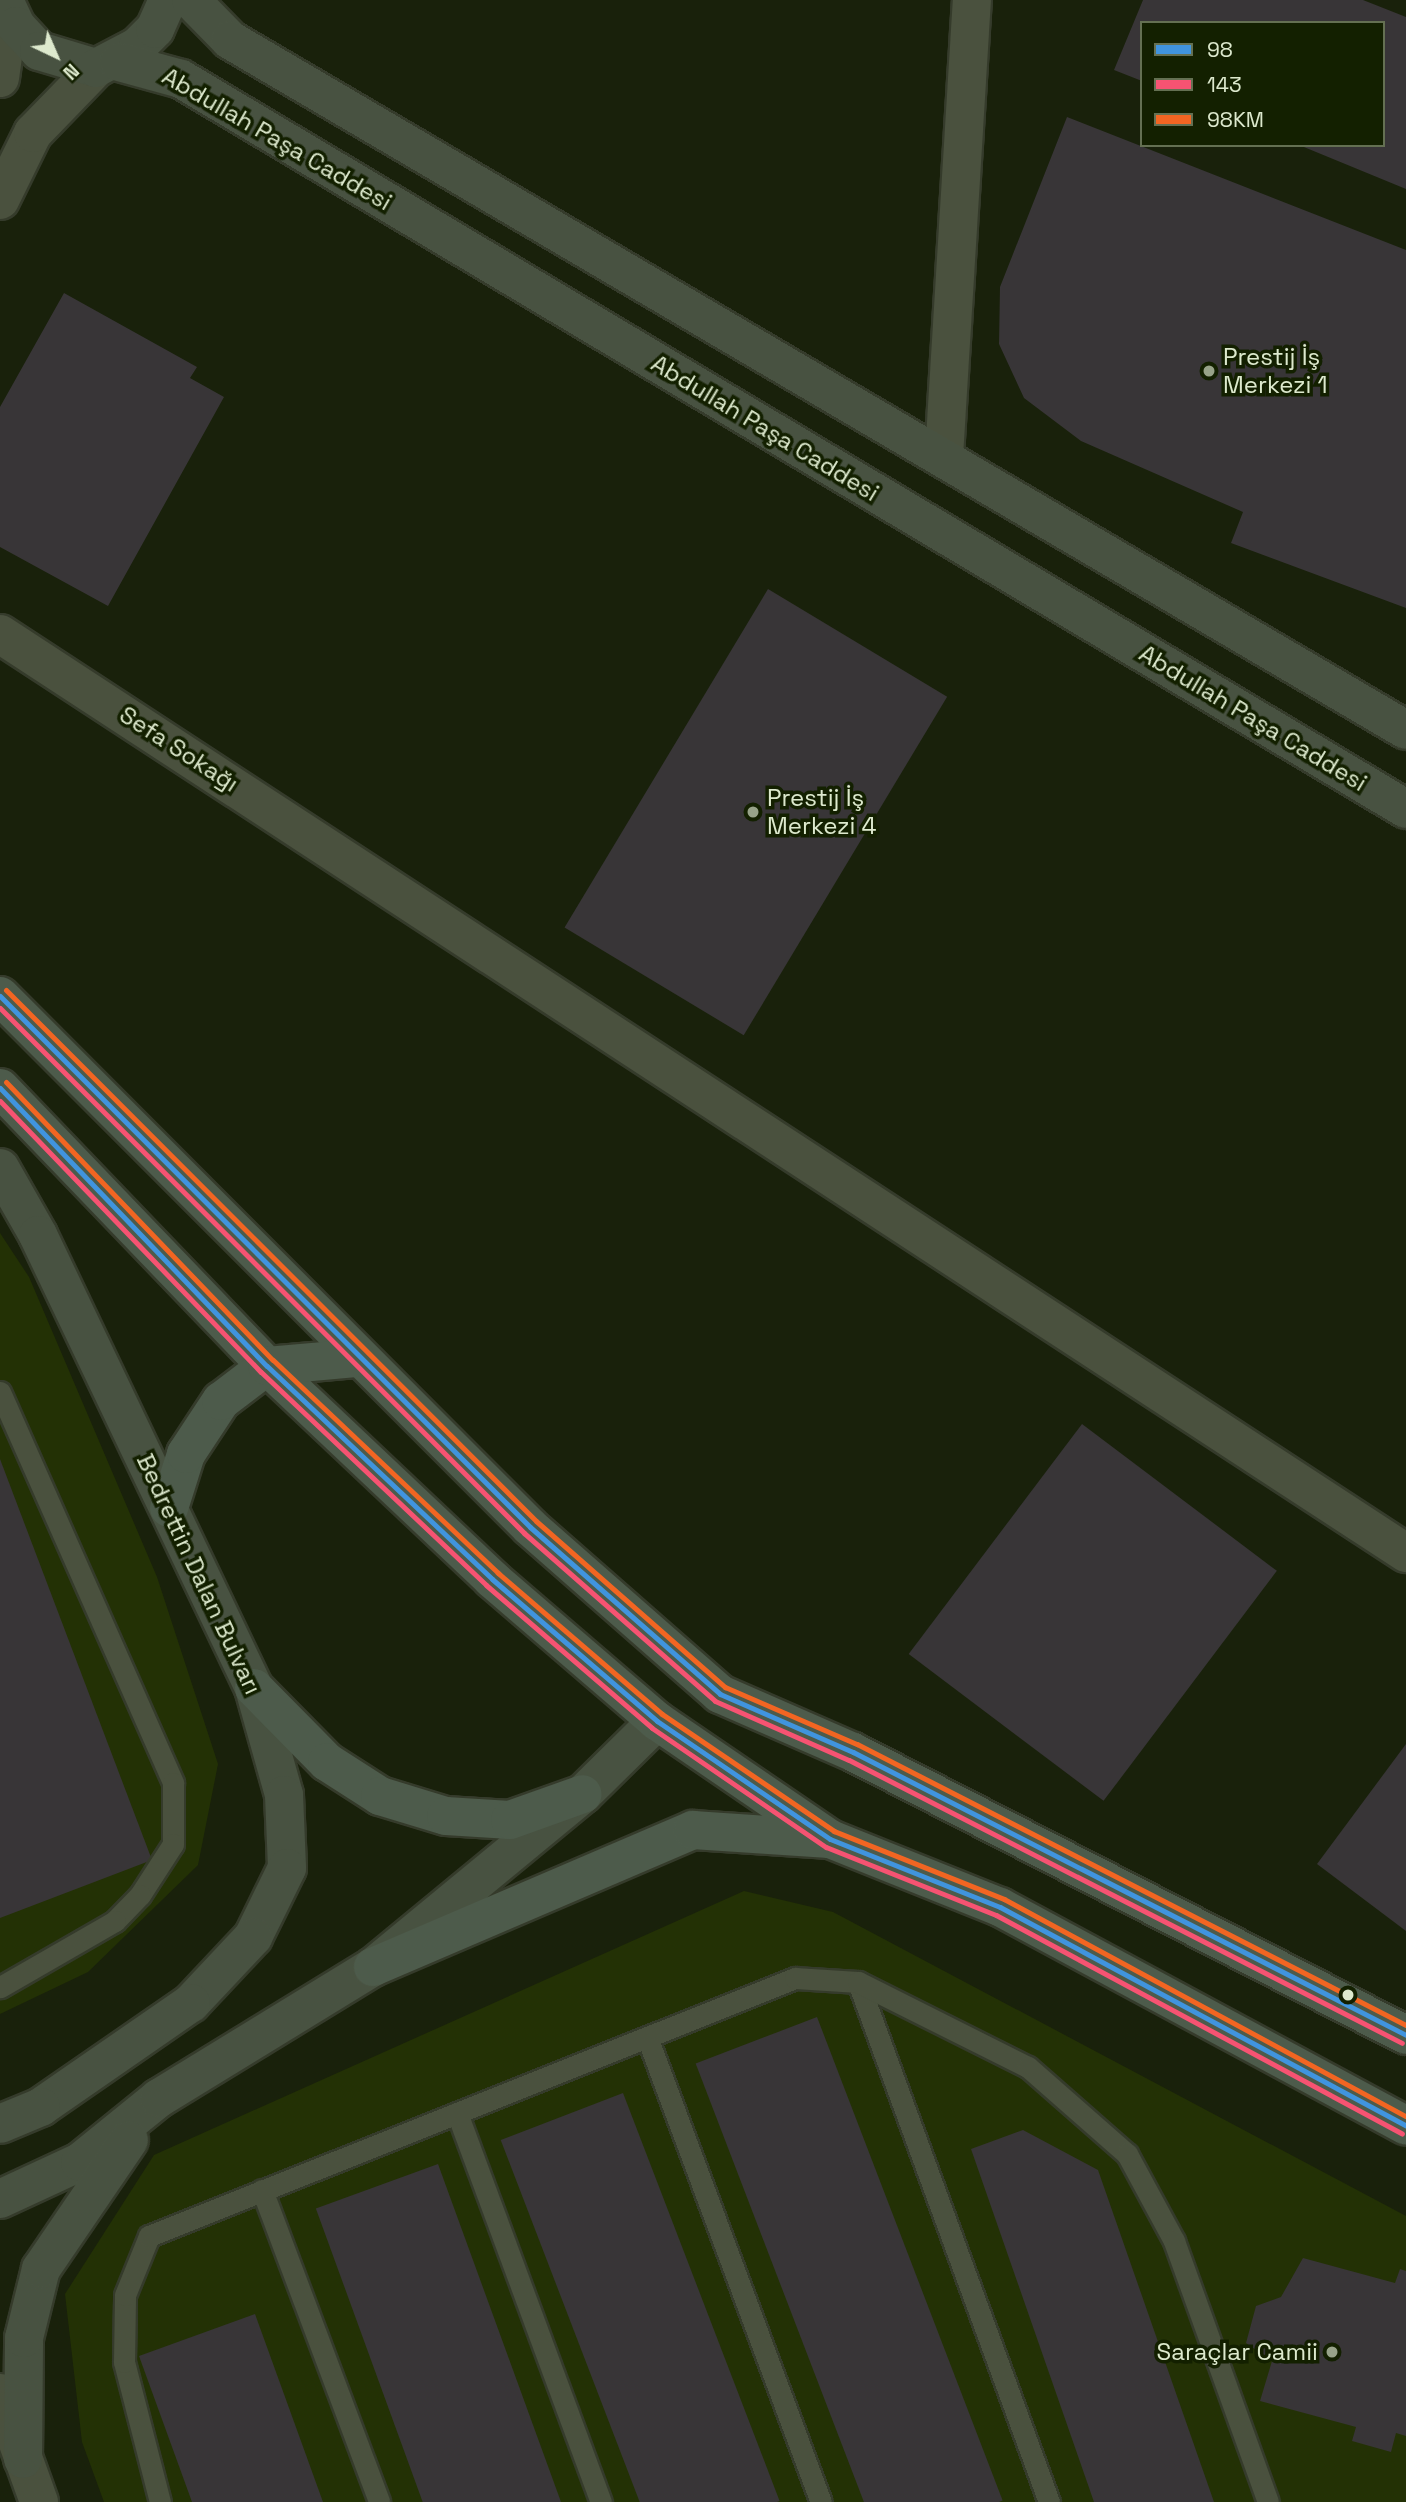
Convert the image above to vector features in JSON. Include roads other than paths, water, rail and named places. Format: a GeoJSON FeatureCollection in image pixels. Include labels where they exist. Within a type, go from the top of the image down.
{"type":"FeatureCollection","features":[{"type":"Feature","properties":{"kind":"main road","name":"Abdullah Paşa Caddesi"},"geometry":{"type":"LineString","coordinates":[[108,65],[155,29],[168,0]]}},
{"type":"Feature","properties":{"kind":"main road"},"geometry":{"type":"LineString","coordinates":[[191,0],[230,40],[944,456],[1406,730]]}},
{"type":"Feature","properties":{"kind":"main road","name":"Abdullah Paşa Caddesi"},"geometry":{"type":"LineString","coordinates":[[6,6],[39,51],[181,79],[1406,808]]}},
{"type":"Feature","properties":{"kind":"main road"},"geometry":{"type":"LineString","coordinates":[[0,996],[356,1358],[530,1527],[720,1694],[853,1752],[1406,2035]]}},
{"type":"Feature","properties":{"kind":"main road"},"geometry":{"type":"LineString","coordinates":[[0,1088],[267,1366],[492,1579],[657,1721],[830,1839],[1000,1907],[1406,2126]]}},
{"type":"Feature","properties":{"kind":"main road","name":"Bedrettin Dalan Bulvarı"},"geometry":{"type":"LineString","coordinates":[[0,1168],[169,1508],[254,1688],[284,1794],[287,1868],[253,1937],[191,2003],[121,2056],[41,2107],[0,2124]]}},
{"type":"Feature","properties":{"kind":"main road"},"geometry":{"type":"LineString","coordinates":[[169,1508],[186,1454],[221,1401],[267,1366],[356,1358]]}},
{"type":"Feature","properties":{"kind":"main road"},"geometry":{"type":"LineString","coordinates":[[0,2199],[80,2162],[159,2098],[373,1967],[583,1794],[672,1704],[676,1675],[664,1645]]}},
{"type":"Feature","properties":{"kind":"main road"},"geometry":{"type":"LineString","coordinates":[[254,1688],[327,1762],[380,1796],[446,1816],[510,1820],[583,1794]]}},
{"type":"Feature","properties":{"kind":"main road"},"geometry":{"type":"LineString","coordinates":[[373,1967],[693,1830],[830,1839]]}},
{"type":"Feature","properties":{"kind":"main road"},"geometry":{"type":"LineString","coordinates":[[23,2459],[24,2338],[41,2269],[159,2098]]}},
{"type":"Feature","properties":{"kind":"street"},"geometry":{"type":"LineString","coordinates":[[944,456],[972,0]]}},
{"type":"Feature","properties":{"kind":"street"},"geometry":{"type":"LineString","coordinates":[[0,78],[6,6]]}},
{"type":"Feature","properties":{"kind":"street"},"geometry":{"type":"LineString","coordinates":[[0,200],[33,133],[108,65]]}},
{"type":"Feature","properties":{"kind":"street","name":"Sefa Sokağı"},"geometry":{"type":"LineString","coordinates":[[0,634],[358,864],[1406,1553]]}},
{"type":"Feature","properties":{"kind":"street"},"geometry":{"type":"LineString","coordinates":[[0,2393],[39,2502]]}},
{"type":"Feature","properties":{"kind":"lane"},"geometry":{"type":"LineString","coordinates":[[0,1392],[173,1783],[173,1844],[139,1895],[115,1921],[0,1987]]}},
{"type":"Feature","properties":{"kind":"lane"},"geometry":{"type":"LineString","coordinates":[[160,2502],[124,2362],[125,2295],[149,2236],[795,1978],[858,1982],[1028,2067],[1127,2154],[1174,2241],[1268,2502]]}},
{"type":"Feature","properties":{"kind":"lane"},"geometry":{"type":"LineString","coordinates":[[858,1982],[1049,2502]]}},
{"type":"Feature","properties":{"kind":"lane"},"geometry":{"type":"LineString","coordinates":[[647,2036],[821,2502]]}},
{"type":"Feature","properties":{"kind":"lane"},"geometry":{"type":"LineString","coordinates":[[457,2113],[601,2502]]}},
{"type":"Feature","properties":{"kind":"lane"},"geometry":{"type":"LineString","coordinates":[[262,2190],[379,2502]]}},
{"type":"Feature","properties":{"kind":"place","name":"Prestij İş Merkezi 1"},"geometry":{"type":"Point","coordinates":[1209,371]}},
{"type":"Feature","properties":{"kind":"place","name":"Prestij İş Merkezi 4"},"geometry":{"type":"Point","coordinates":[753,812]}},
{"type":"Feature","properties":{"kind":"place","name":"Saraçlar Camii"},"geometry":{"type":"Point","coordinates":[1332,2352]}}]}
